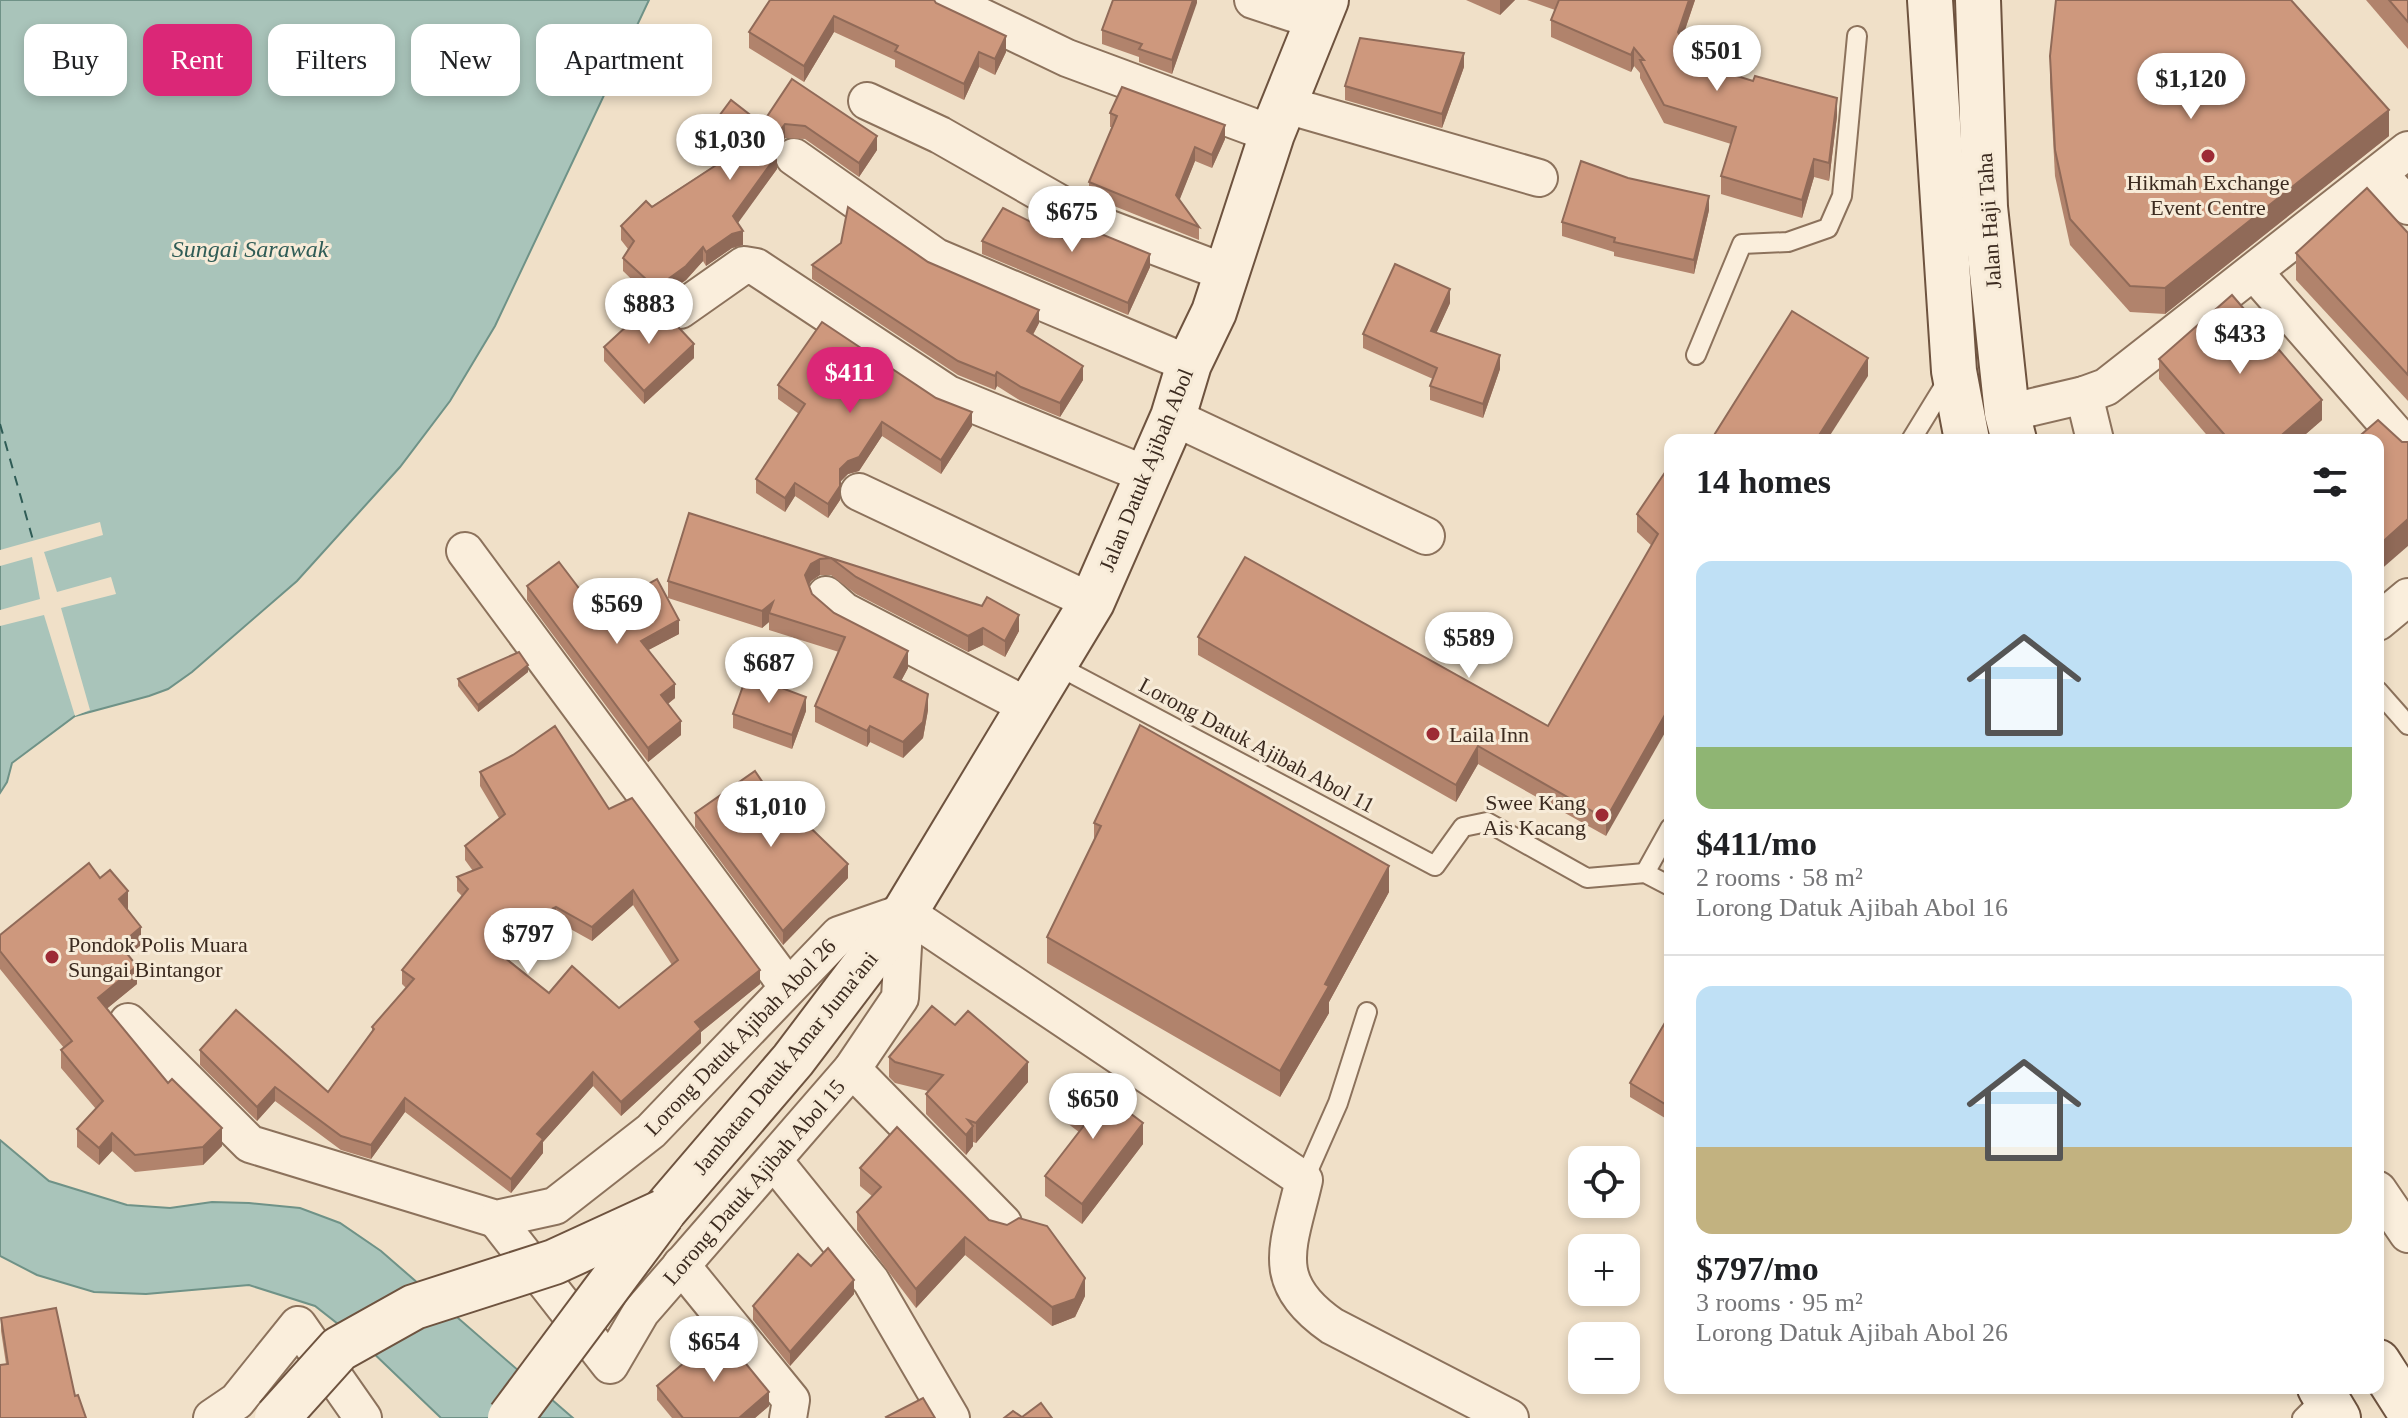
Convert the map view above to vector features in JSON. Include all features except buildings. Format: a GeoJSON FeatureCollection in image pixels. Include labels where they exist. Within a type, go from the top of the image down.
{"type":"FeatureCollection","features":[{"type":"Feature","properties":{"kind":"main road","name":"Jalan Haji Taha"},"geometry":{"type":"LineString","coordinates":[[1930,0],[1954,371],[1966,434]]}},
{"type":"Feature","properties":{"kind":"main road","name":"Jalan Haji Taha"},"geometry":{"type":"LineString","coordinates":[[1978,0],[1985,207],[2011,426]]}},
{"type":"Feature","properties":{"kind":"main road","name":"Jalan Datuk Ajibah Abol"},"geometry":{"type":"LineString","coordinates":[[905,912],[1031,708],[1092,602],[1173,417],[1189,364],[1214,312],[1278,119],[1321,10]]}},
{"type":"Feature","properties":{"kind":"main road","name":"Jambatan Datuk Amar Juma'ani"},"geometry":{"type":"LineString","coordinates":[[510,1418],[663,1212],[793,1060],[905,912]]}},
{"type":"Feature","properties":{"kind":"main road","name":"Jambatan Datuk Amar Juma'ani"},"geometry":{"type":"LineString","coordinates":[[277,1418],[339,1349],[414,1307],[554,1262],[663,1212]]}},
{"type":"Feature","properties":{"kind":"main road"},"geometry":{"type":"LineString","coordinates":[[2384,1371],[2408,1409]]}},
{"type":"Feature","properties":{"kind":"street"},"geometry":{"type":"LineString","coordinates":[[946,0],[1067,58],[1278,119],[1539,178]]}},
{"type":"Feature","properties":{"kind":"street"},"geometry":{"type":"LineString","coordinates":[[1253,0],[1321,10]]}},
{"type":"Feature","properties":{"kind":"street"},"geometry":{"type":"LineString","coordinates":[[867,101],[940,135],[1094,223],[1226,273]]}},
{"type":"Feature","properties":{"kind":"street"},"geometry":{"type":"LineString","coordinates":[[2011,426],[2106,387],[2408,150]]}},
{"type":"Feature","properties":{"kind":"street"},"geometry":{"type":"LineString","coordinates":[[794,157],[936,257],[1189,364]]}},
{"type":"Feature","properties":{"kind":"street"},"geometry":{"type":"LineString","coordinates":[[2379,174],[2408,206]]}},
{"type":"Feature","properties":{"kind":"street"},"geometry":{"type":"LineString","coordinates":[[680,310],[744,265],[756,267],[948,394],[1147,475]]}},
{"type":"Feature","properties":{"kind":"street"},"geometry":{"type":"LineString","coordinates":[[2254,272],[2408,448]]}},
{"type":"Feature","properties":{"kind":"street"},"geometry":{"type":"LineString","coordinates":[[2084,395],[2094,434]]}},
{"type":"Feature","properties":{"kind":"street"},"geometry":{"type":"LineString","coordinates":[[1173,417],[1426,536]]}},
{"type":"Feature","properties":{"kind":"street"},"geometry":{"type":"LineString","coordinates":[[859,492],[1092,602]]}},
{"type":"Feature","properties":{"kind":"street"},"geometry":{"type":"LineString","coordinates":[[465,551],[788,987]]}},
{"type":"Feature","properties":{"kind":"street"},"geometry":{"type":"LineString","coordinates":[[826,595],[844,611],[1031,708]]}},
{"type":"Feature","properties":{"kind":"street"},"geometry":{"type":"LineString","coordinates":[[2384,617],[2408,597]]}},
{"type":"Feature","properties":{"kind":"street"},"geometry":{"type":"LineString","coordinates":[[905,912],[1304,1180],[1286,1259],[1294,1292],[1311,1312],[1332,1326],[1510,1418]]}},
{"type":"Feature","properties":{"kind":"street","name":"Lorong Datuk Ajibah Abol 26"},"geometry":{"type":"LineString","coordinates":[[128,1022],[250,1144],[496,1219],[555,1206],[651,1131],[839,935],[905,912]]}},
{"type":"Feature","properties":{"kind":"street","name":"Lorong Datuk Ajibah Abol 15"},"geometry":{"type":"LineString","coordinates":[[496,1219],[610,1365],[641,1312],[852,1069],[900,998],[905,912]]}},
{"type":"Feature","properties":{"kind":"street"},"geometry":{"type":"LineString","coordinates":[[852,1069],[1003,1223]]}},
{"type":"Feature","properties":{"kind":"street"},"geometry":{"type":"LineString","coordinates":[[774,1161],[871,1281],[951,1418]]}},
{"type":"Feature","properties":{"kind":"street"},"geometry":{"type":"LineString","coordinates":[[2384,1198],[2406,1226]]}},
{"type":"Feature","properties":{"kind":"street"},"geometry":{"type":"LineString","coordinates":[[681,1265],[791,1400],[788,1418]]}},
{"type":"Feature","properties":{"kind":"street"},"geometry":{"type":"LineString","coordinates":[[212,1418],[237,1401],[298,1325],[363,1418]]}},
{"type":"Feature","properties":{"kind":"lane"},"geometry":{"type":"LineString","coordinates":[[1696,355],[1742,244],[1788,242],[1828,228],[1842,196],[1857,36]]}},
{"type":"Feature","properties":{"kind":"lane"},"geometry":{"type":"LineString","coordinates":[[1915,434],[1954,371]]}},
{"type":"Feature","properties":{"kind":"lane","name":"Lorong Datuk Ajibah Abol 11"},"geometry":{"type":"LineString","coordinates":[[1056,665],[1435,866],[1463,827],[1487,822],[1587,878],[1645,873]]}},
{"type":"Feature","properties":{"kind":"lane"},"geometry":{"type":"LineString","coordinates":[[2384,698],[2408,725]]}},
{"type":"Feature","properties":{"kind":"lane"},"geometry":{"type":"LineString","coordinates":[[1664,839],[1645,873],[1664,883]]}},
{"type":"Feature","properties":{"kind":"lane"},"geometry":{"type":"LineString","coordinates":[[1304,1180],[1338,1103],[1367,1012]]}},
{"type":"Feature","properties":{"kind":"water","name":"Sungai Sarawak"},"geometry":{"type":"Polygon","coordinates":[[[0,0],[649,0],[638,24],[536,24],[536,96],[604,96],[495,326],[450,401],[400,467],[297,581],[192,672],[168,689],[75,716],[12,763],[7,782],[0,793],[0,0]]]}},
{"type":"Feature","properties":{"kind":"water"},"geometry":{"type":"Polygon","coordinates":[[[0,1140],[49,1181],[127,1205],[170,1208],[212,1202],[249,1203],[300,1208],[340,1223],[381,1251],[573,1418],[441,1418],[366,1346],[315,1306],[249,1285],[146,1294],[94,1292],[37,1275],[0,1256],[0,1140]]]}},
{"type":"Feature","properties":{"kind":"pier"},"geometry":{"type":"Polygon","coordinates":[[[100,522],[103,535],[44,552],[57,592],[111,577],[116,594],[61,608],[90,710],[75,716],[44,615],[0,626],[0,610],[40,599],[32,557],[0,566],[0,550],[100,522]]]}},
{"type":"Feature","properties":{"kind":"ferry route"},"geometry":{"type":"LineString","coordinates":[[0,424],[33,540]]}},
{"type":"Feature","properties":{"kind":"place","name":"Hikmah Exchange Event Centre"},"geometry":{"type":"Point","coordinates":[2208,156]}},
{"type":"Feature","properties":{"kind":"place","name":"Laila Inn"},"geometry":{"type":"Point","coordinates":[1433,734]}},
{"type":"Feature","properties":{"kind":"place","name":"Swee Kang Ais Kacang"},"geometry":{"type":"Point","coordinates":[1602,815]}},
{"type":"Feature","properties":{"kind":"place","name":"Pondok Polis Muara Sungai Bintangor"},"geometry":{"type":"Point","coordinates":[52,957]}}]}
